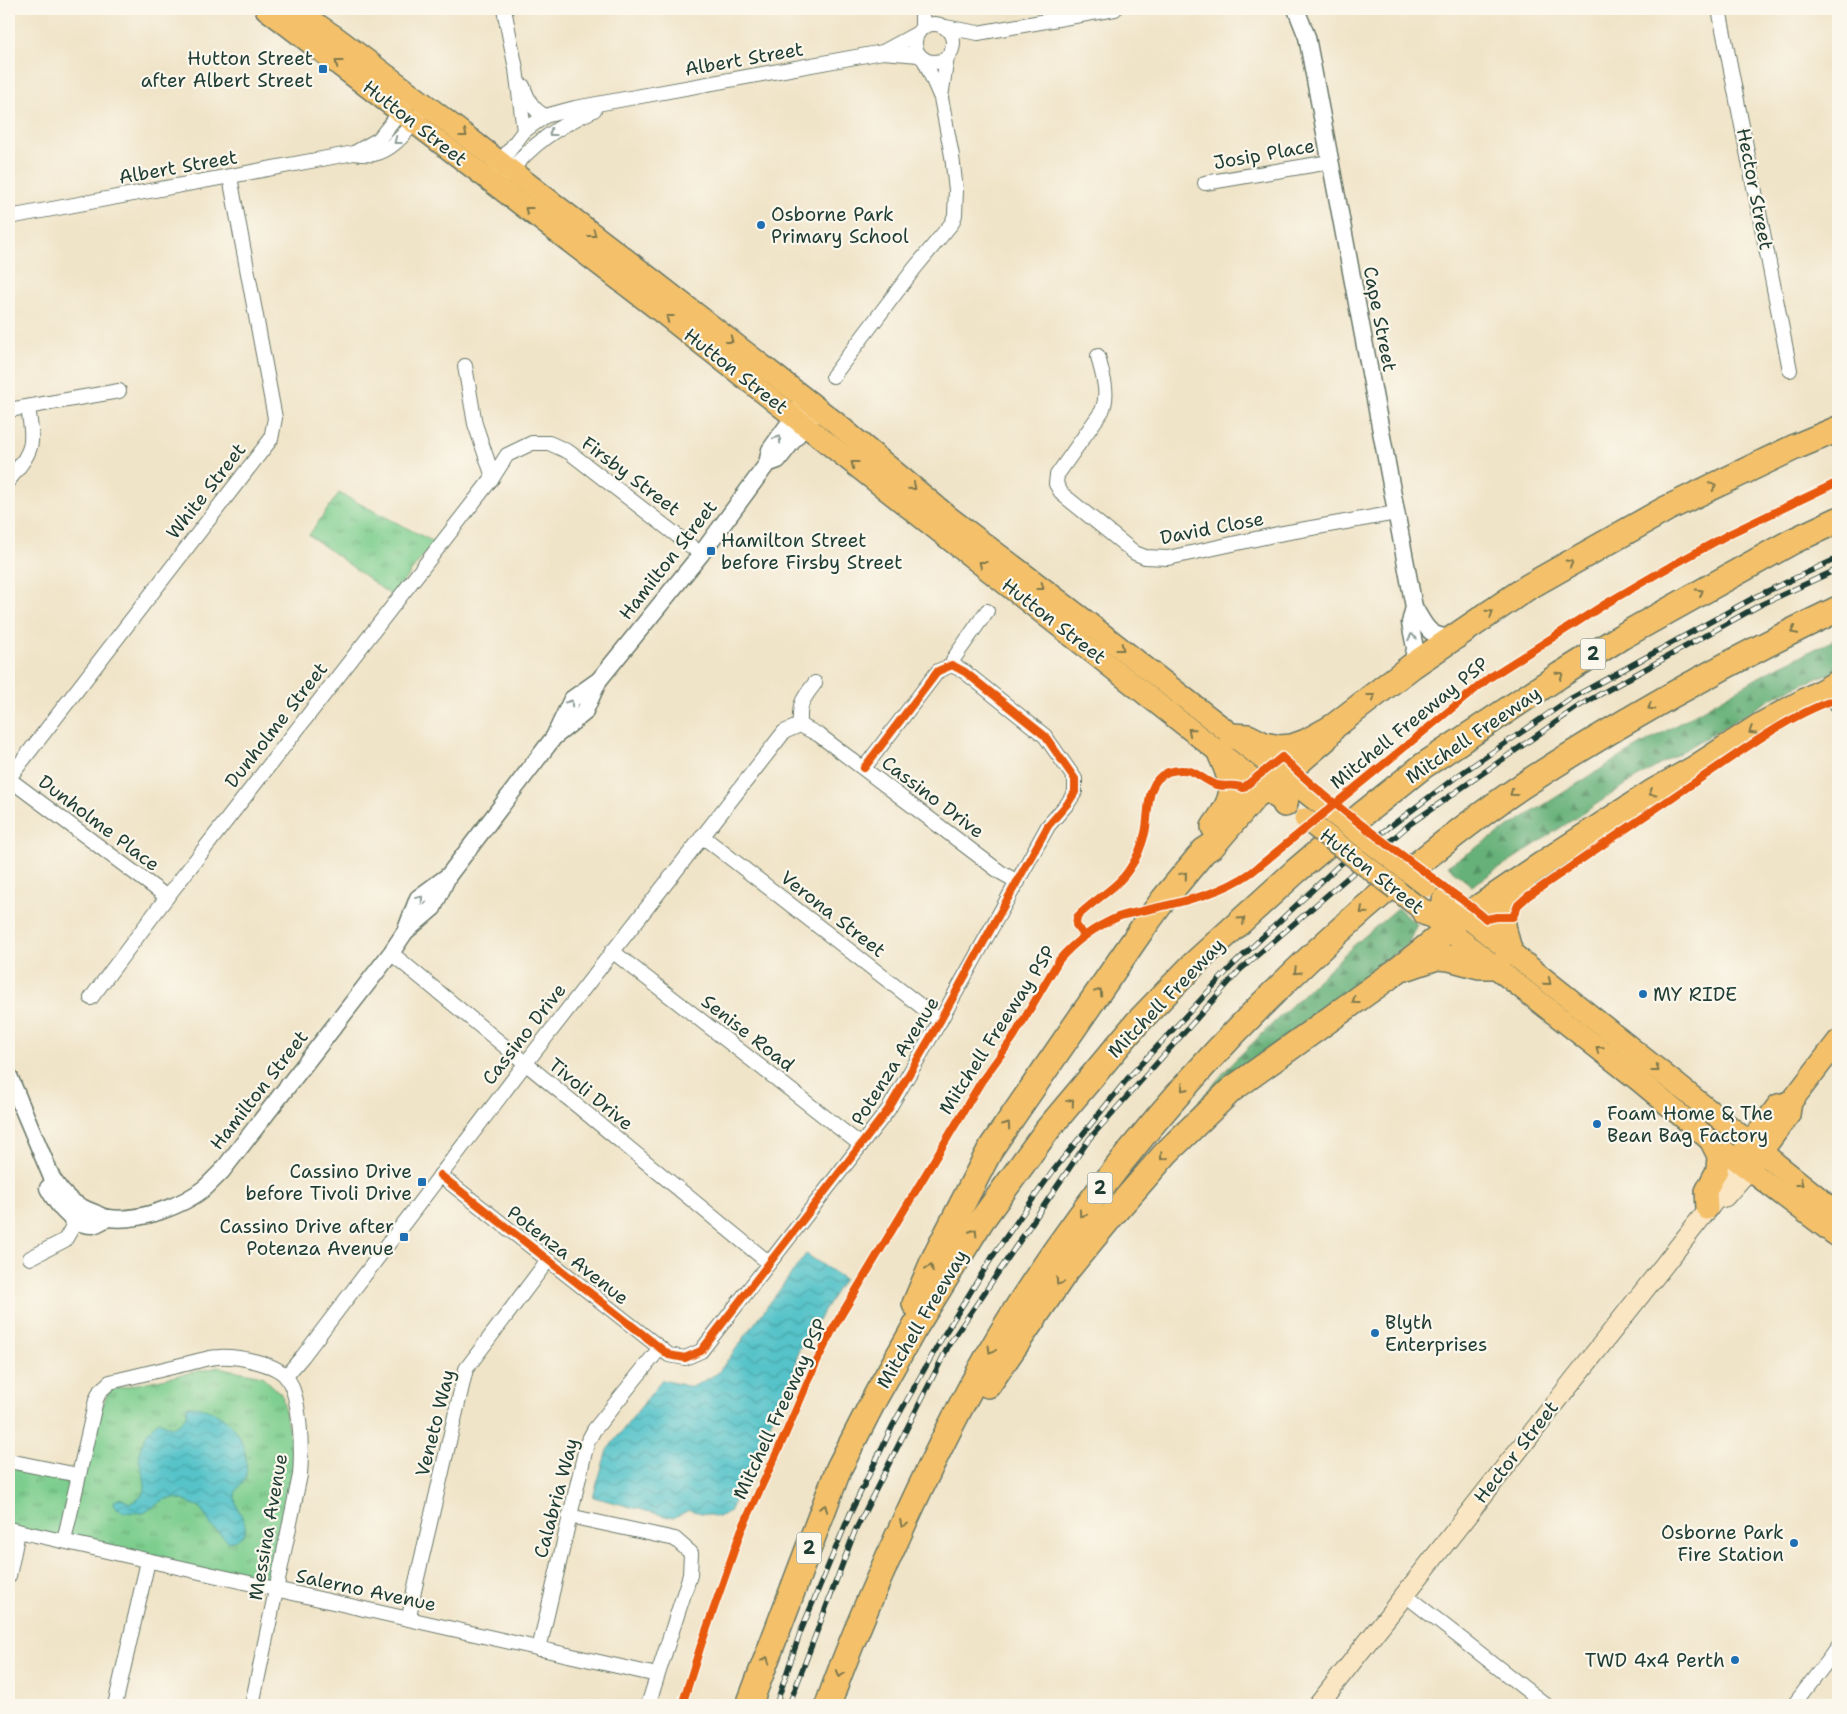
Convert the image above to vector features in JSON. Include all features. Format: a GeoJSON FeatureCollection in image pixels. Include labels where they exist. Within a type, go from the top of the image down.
{"type":"FeatureCollection","features":[{"type":"Feature","properties":{"kind":"highway"},"geometry":{"type":"LineString","coordinates":[[1204,851],[1206,838],[1227,809],[1231,798],[1232,786],[1226,745],[1248,737],[1272,747],[1292,747],[1306,742],[1334,727],[1412,666],[1528,587],[1666,508],[1838,429]]}},
{"type":"Feature","properties":{"kind":"highway","name":"Mitchell Freeway"},"geometry":{"type":"LineString","coordinates":[[749,1705],[839,1468],[912,1332],[981,1221],[1048,1130],[1137,1023],[1202,957],[1311,859],[1423,766],[1621,636],[1784,546],[1838,520]]}},
{"type":"Feature","properties":{"kind":"highway","name":"2"},"geometry":{"type":"LineString","coordinates":[[828,1705],[859,1624],[924,1480],[990,1351],[1041,1272],[1094,1196],[1184,1088],[1258,1008],[1332,938],[1394,883],[1456,834],[1520,788],[1591,743],[1733,662],[1838,609]]}},
{"type":"Feature","properties":{"kind":"highway"},"geometry":{"type":"LineString","coordinates":[[924,1480],[1066,1271],[1166,1153],[1232,1090],[1394,973],[1446,914],[1530,872],[1724,748],[1831,694]]}},
{"type":"Feature","properties":{"kind":"highway"},"geometry":{"type":"LineString","coordinates":[[878,1394],[935,1257],[992,1148],[1164,899],[1204,851],[1213,844],[1255,796],[1286,784],[1334,727]]}},
{"type":"Feature","properties":{"kind":"highway"},"geometry":{"type":"LineString","coordinates":[[1394,973],[1437,957],[1449,958],[1478,966],[1502,959],[1502,927],[1505,906],[1530,872]]}},
{"type":"Feature","properties":{"kind":"main road","name":"Hutton Street"},"geometry":{"type":"LineString","coordinates":[[266,9],[413,108],[499,175],[660,311],[806,412],[949,517],[1139,662],[1226,745],[1322,805],[1446,914],[1502,959],[1693,1098],[1838,1213]]}},
{"type":"Feature","properties":{"kind":"main road","name":"Hutton Street"},"geometry":{"type":"LineString","coordinates":[[295,9],[337,38],[413,108]]}},
{"type":"Feature","properties":{"kind":"main road","name":"Hutton Street"},"geometry":{"type":"LineString","coordinates":[[1286,784],[1305,819],[1446,914]]}},
{"type":"Feature","properties":{"kind":"main road","name":"Hutton Street"},"geometry":{"type":"LineString","coordinates":[[1502,959],[1637,1079],[1710,1140],[1838,1237]]}},
{"type":"Feature","properties":{"kind":"main road","name":"Hector Street"},"geometry":{"type":"LineString","coordinates":[[1318,1705],[1711,1204],[1725,1197],[1743,1165],[1756,1148],[1789,1115],[1791,1102],[1838,1041]]}},
{"type":"Feature","properties":{"kind":"main road"},"geometry":{"type":"LineString","coordinates":[[1693,1098],[1716,1104],[1736,1118],[1749,1122],[1768,1117]]}},
{"type":"Feature","properties":{"kind":"main road","name":"Hector Street"},"geometry":{"type":"LineString","coordinates":[[1756,1148],[1768,1117],[1778,1105],[1791,1102]]}},
{"type":"Feature","properties":{"kind":"main road"},"geometry":{"type":"LineString","coordinates":[[1710,1140],[1718,1156],[1717,1170],[1706,1191],[1711,1204]]}},
{"type":"Feature","properties":{"kind":"street"},"geometry":{"type":"LineString","coordinates":[[504,9],[516,69],[524,131]]}},
{"type":"Feature","properties":{"kind":"street"},"geometry":{"type":"LineString","coordinates":[[833,376],[914,269],[952,223],[955,214],[956,190],[952,156],[941,98],[915,43],[920,31],[922,9]]}},
{"type":"Feature","properties":{"kind":"street"},"geometry":{"type":"LineString","coordinates":[[930,9],[953,39],[941,98]]}},
{"type":"Feature","properties":{"kind":"street"},"geometry":{"type":"LineString","coordinates":[[920,31],[932,24],[978,33],[1115,9]]}},
{"type":"Feature","properties":{"kind":"street","name":"Cape Street"},"geometry":{"type":"LineString","coordinates":[[1296,9],[1307,38],[1414,607],[1425,625],[1434,635],[1453,638]]}},
{"type":"Feature","properties":{"kind":"street","name":"Cape Street"},"geometry":{"type":"LineString","coordinates":[[1307,9],[1307,38]]}},
{"type":"Feature","properties":{"kind":"street","name":"Hector Street"},"geometry":{"type":"LineString","coordinates":[[1719,9],[1790,370]]}},
{"type":"Feature","properties":{"kind":"street","name":"Albert Street"},"geometry":{"type":"LineString","coordinates":[[883,52],[920,31]]}},
{"type":"Feature","properties":{"kind":"street"},"geometry":{"type":"LineString","coordinates":[[921,57],[936,62],[949,55],[978,33]]}},
{"type":"Feature","properties":{"kind":"street","name":"Albert Street"},"geometry":{"type":"LineString","coordinates":[[499,175],[524,131],[545,116],[575,108],[883,52],[921,57]]}},
{"type":"Feature","properties":{"kind":"street"},"geometry":{"type":"LineString","coordinates":[[516,69],[528,100],[536,110],[545,116]]}},
{"type":"Feature","properties":{"kind":"street","name":"Albert Street"},"geometry":{"type":"LineString","coordinates":[[499,175],[567,122],[611,102]]}},
{"type":"Feature","properties":{"kind":"street","name":"Albert Street"},"geometry":{"type":"LineString","coordinates":[[9,217],[354,153],[368,155],[384,150],[404,135],[413,108]]}},
{"type":"Feature","properties":{"kind":"street","name":"Josip Place"},"geometry":{"type":"LineString","coordinates":[[1205,184],[1330,162]]}},
{"type":"Feature","properties":{"kind":"street","name":"White Street"},"geometry":{"type":"LineString","coordinates":[[9,778],[270,439],[275,418],[230,177]]}},
{"type":"Feature","properties":{"kind":"street","name":"David Close"},"geometry":{"type":"LineString","coordinates":[[1098,356],[1107,391],[1106,402],[1102,411],[1057,475],[1056,484],[1062,494],[1135,553],[1145,557],[1168,558],[1269,536],[1396,513]]}},
{"type":"Feature","properties":{"kind":"street"},"geometry":{"type":"LineString","coordinates":[[466,366],[475,424],[493,477]]}},
{"type":"Feature","properties":{"kind":"street"},"geometry":{"type":"LineString","coordinates":[[9,410],[119,391]]}},
{"type":"Feature","properties":{"kind":"street"},"geometry":{"type":"LineString","coordinates":[[9,480],[30,449],[32,437],[28,407]]}},
{"type":"Feature","properties":{"kind":"street","name":"Hamilton Street"},"geometry":{"type":"LineString","coordinates":[[9,1099],[61,1193],[79,1215],[122,1218],[150,1214],[187,1199],[205,1188],[222,1171],[391,953],[405,932],[434,908],[448,876],[554,737],[584,713],[599,680],[701,554],[767,464],[778,460],[806,412]]}},
{"type":"Feature","properties":{"kind":"street","name":"Firsby Street"},"geometry":{"type":"LineString","coordinates":[[532,443],[549,442],[569,452],[701,554]]}},
{"type":"Feature","properties":{"kind":"street","name":"Dunholme Street"},"geometry":{"type":"LineString","coordinates":[[92,998],[167,897],[493,477],[507,455],[532,443]]}},
{"type":"Feature","properties":{"kind":"street","name":"Cape Street"},"geometry":{"type":"LineString","coordinates":[[1412,666],[1415,648],[1410,622],[1414,607]]}},
{"type":"Feature","properties":{"kind":"street"},"geometry":{"type":"LineString","coordinates":[[864,768],[938,671],[952,665],[954,658],[987,611]]}},
{"type":"Feature","properties":{"kind":"street","name":"Potenza Avenue"},"geometry":{"type":"LineString","coordinates":[[440,1175],[669,1355],[685,1358],[701,1351],[888,1110],[940,1021],[1048,826],[1068,804],[1075,792],[1075,779],[1039,731],[965,672],[952,665]]}},
{"type":"Feature","properties":{"kind":"street"},"geometry":{"type":"LineString","coordinates":[[800,725],[802,700],[815,683]]}},
{"type":"Feature","properties":{"kind":"street","name":"Cassino Drive"},"geometry":{"type":"LineString","coordinates":[[286,1376],[612,951],[784,732],[800,725],[819,735],[1000,872],[1018,882]]}},
{"type":"Feature","properties":{"kind":"street","name":"Dunholme Place"},"geometry":{"type":"LineString","coordinates":[[9,778],[167,897]]}},
{"type":"Feature","properties":{"kind":"street","name":"Verona Street"},"geometry":{"type":"LineString","coordinates":[[702,836],[940,1021]]}},
{"type":"Feature","properties":{"kind":"street","name":"Senise Road"},"geometry":{"type":"LineString","coordinates":[[612,951],[862,1145]]}},
{"type":"Feature","properties":{"kind":"street","name":"Tivoli Drive"},"geometry":{"type":"LineString","coordinates":[[391,953],[769,1263]]}},
{"type":"Feature","properties":{"kind":"street","name":"Hamilton Street"},"geometry":{"type":"LineString","coordinates":[[9,1076],[31,1140]]}},
{"type":"Feature","properties":{"kind":"street"},"geometry":{"type":"LineString","coordinates":[[30,1258],[65,1240],[79,1215]]}},
{"type":"Feature","properties":{"kind":"street","name":"Veneto Way"},"geometry":{"type":"LineString","coordinates":[[409,1618],[466,1368],[548,1260]]}},
{"type":"Feature","properties":{"kind":"street","name":"Calabria Way"},"geometry":{"type":"LineString","coordinates":[[539,1649],[586,1443],[594,1430],[660,1348]]}},
{"type":"Feature","properties":{"kind":"street"},"geometry":{"type":"LineString","coordinates":[[64,1541],[96,1400],[100,1391],[110,1382],[218,1356],[250,1361],[274,1368],[286,1376]]}},
{"type":"Feature","properties":{"kind":"street","name":"Messina Avenue"},"geometry":{"type":"LineString","coordinates":[[252,1705],[300,1475],[302,1450],[295,1399],[292,1386],[286,1376]]}},
{"type":"Feature","properties":{"kind":"street"},"geometry":{"type":"LineString","coordinates":[[9,1461],[78,1474]]}},
{"type":"Feature","properties":{"kind":"street"},"geometry":{"type":"LineString","coordinates":[[569,1516],[675,1539],[691,1553],[690,1575],[648,1705]]}},
{"type":"Feature","properties":{"kind":"street"},"geometry":{"type":"LineString","coordinates":[[9,1576],[14,1530]]}},
{"type":"Feature","properties":{"kind":"street","name":"Salerno Avenue"},"geometry":{"type":"LineString","coordinates":[[14,1530],[657,1675]]}},
{"type":"Feature","properties":{"kind":"street"},"geometry":{"type":"LineString","coordinates":[[115,1705],[148,1561]]}},
{"type":"Feature","properties":{"kind":"street"},"geometry":{"type":"LineString","coordinates":[[1404,1594],[1546,1705]]}},
{"type":"Feature","properties":{"kind":"street"},"geometry":{"type":"LineString","coordinates":[[1794,1705],[1838,1647]]}},
{"type":"Feature","properties":{"kind":"green space"},"geometry":{"type":"Polygon","coordinates":[[[339,493],[434,542],[392,596],[309,535],[339,493]]]}},
{"type":"Feature","properties":{"kind":"green space"},"geometry":{"type":"Polygon","coordinates":[[[1838,638],[1838,670],[1785,691],[1627,784],[1472,886],[1447,866],[1612,762],[1773,669],[1838,638]]]}},
{"type":"Feature","properties":{"kind":"green space"},"geometry":{"type":"Polygon","coordinates":[[[1398,908],[1417,924],[1408,944],[1241,1071],[1169,1136],[1233,1062],[1353,946],[1398,908]]]}},
{"type":"Feature","properties":{"kind":"green space"},"geometry":{"type":"Polygon","coordinates":[[[218,1367],[262,1376],[282,1395],[295,1467],[271,1588],[67,1541],[94,1425],[109,1390],[218,1367]]]}},
{"type":"Feature","properties":{"kind":"green space"},"geometry":{"type":"Polygon","coordinates":[[[9,1465],[73,1480],[60,1541],[9,1529],[9,1465]]]}},
{"type":"Feature","properties":{"kind":"water"},"geometry":{"type":"Polygon","coordinates":[[[806,1254],[844,1279],[798,1351],[794,1372],[729,1512],[718,1517],[689,1510],[673,1518],[593,1497],[607,1450],[662,1380],[692,1387],[718,1373],[806,1254]]]}},
{"type":"Feature","properties":{"kind":"water"},"geometry":{"type":"Polygon","coordinates":[[[187,1406],[201,1407],[213,1411],[224,1418],[240,1438],[244,1450],[246,1476],[235,1496],[245,1528],[244,1534],[229,1542],[212,1527],[200,1507],[177,1498],[165,1499],[144,1513],[123,1512],[115,1508],[113,1502],[120,1498],[130,1503],[142,1495],[145,1491],[145,1486],[139,1457],[144,1439],[159,1421],[171,1427],[181,1422],[185,1417],[187,1406]]]}},
{"type":"Feature","properties":{"kind":"railway"},"geometry":{"type":"LineString","coordinates":[[776,1705],[800,1633],[850,1514],[893,1425],[942,1338],[996,1251],[1053,1171],[1128,1078],[1232,966],[1339,865],[1456,777],[1570,699],[1757,596],[1838,558]]}},
{"type":"Feature","properties":{"kind":"railway"},"geometry":{"type":"LineString","coordinates":[[789,1705],[855,1531],[950,1343],[1090,1138],[1240,970],[1410,824],[1579,706],[1760,605],[1838,569]]}},
{"type":"Feature","properties":{"kind":"cycle path","name":"Mitchell Freeway PSP"},"geometry":{"type":"LineString","coordinates":[[682,1705],[741,1531],[834,1327],[981,1082],[1013,1038],[1065,953],[1086,935],[1118,917],[1205,895],[1241,879],[1489,678],[1607,603],[1655,575],[1731,533],[1838,482]]}},
{"type":"Feature","properties":{"kind":"cycle path"},"geometry":{"type":"LineString","coordinates":[[440,1175],[669,1355],[685,1358],[701,1351],[888,1110],[940,1021],[1048,826],[1075,792],[1075,779],[1045,736],[965,672],[952,665],[938,671],[864,768]]}},
{"type":"Feature","properties":{"kind":"cycle path"},"geometry":{"type":"LineString","coordinates":[[1085,936],[1076,925],[1077,917],[1119,882],[1133,864],[1145,833],[1151,790],[1160,777],[1168,772],[1187,770],[1217,785],[1243,788],[1282,757],[1336,805],[1486,919],[1513,917],[1518,905],[1528,896],[1744,749],[1807,711],[1838,699]]}},
{"type":"Feature","properties":{"kind":"place","name":"Hutton Street after Albert Street"},"geometry":{"type":"Point","coordinates":[323,69]}},
{"type":"Feature","properties":{"kind":"place","name":"Osborne Park Primary School"},"geometry":{"type":"Point","coordinates":[761,225]}},
{"type":"Feature","properties":{"kind":"place","name":"Hamilton Street before Firsby Street"},"geometry":{"type":"Point","coordinates":[711,551]}},
{"type":"Feature","properties":{"kind":"place","name":"MY RIDE"},"geometry":{"type":"Point","coordinates":[1643,994]}},
{"type":"Feature","properties":{"kind":"place","name":"Foam Home & The Bean Bag Factory"},"geometry":{"type":"Point","coordinates":[1597,1124]}},
{"type":"Feature","properties":{"kind":"place","name":"Cassino Drive before Tivoli Drive"},"geometry":{"type":"Point","coordinates":[422,1182]}},
{"type":"Feature","properties":{"kind":"place","name":"Cassino Drive after Potenza Avenue"},"geometry":{"type":"Point","coordinates":[404,1237]}},
{"type":"Feature","properties":{"kind":"place","name":"Blyth Enterprises"},"geometry":{"type":"Point","coordinates":[1375,1333]}},
{"type":"Feature","properties":{"kind":"place","name":"Osborne Park Fire Station"},"geometry":{"type":"Point","coordinates":[1794,1543]}},
{"type":"Feature","properties":{"kind":"place","name":"TWD 4x4 Perth"},"geometry":{"type":"Point","coordinates":[1735,1660]}}]}
